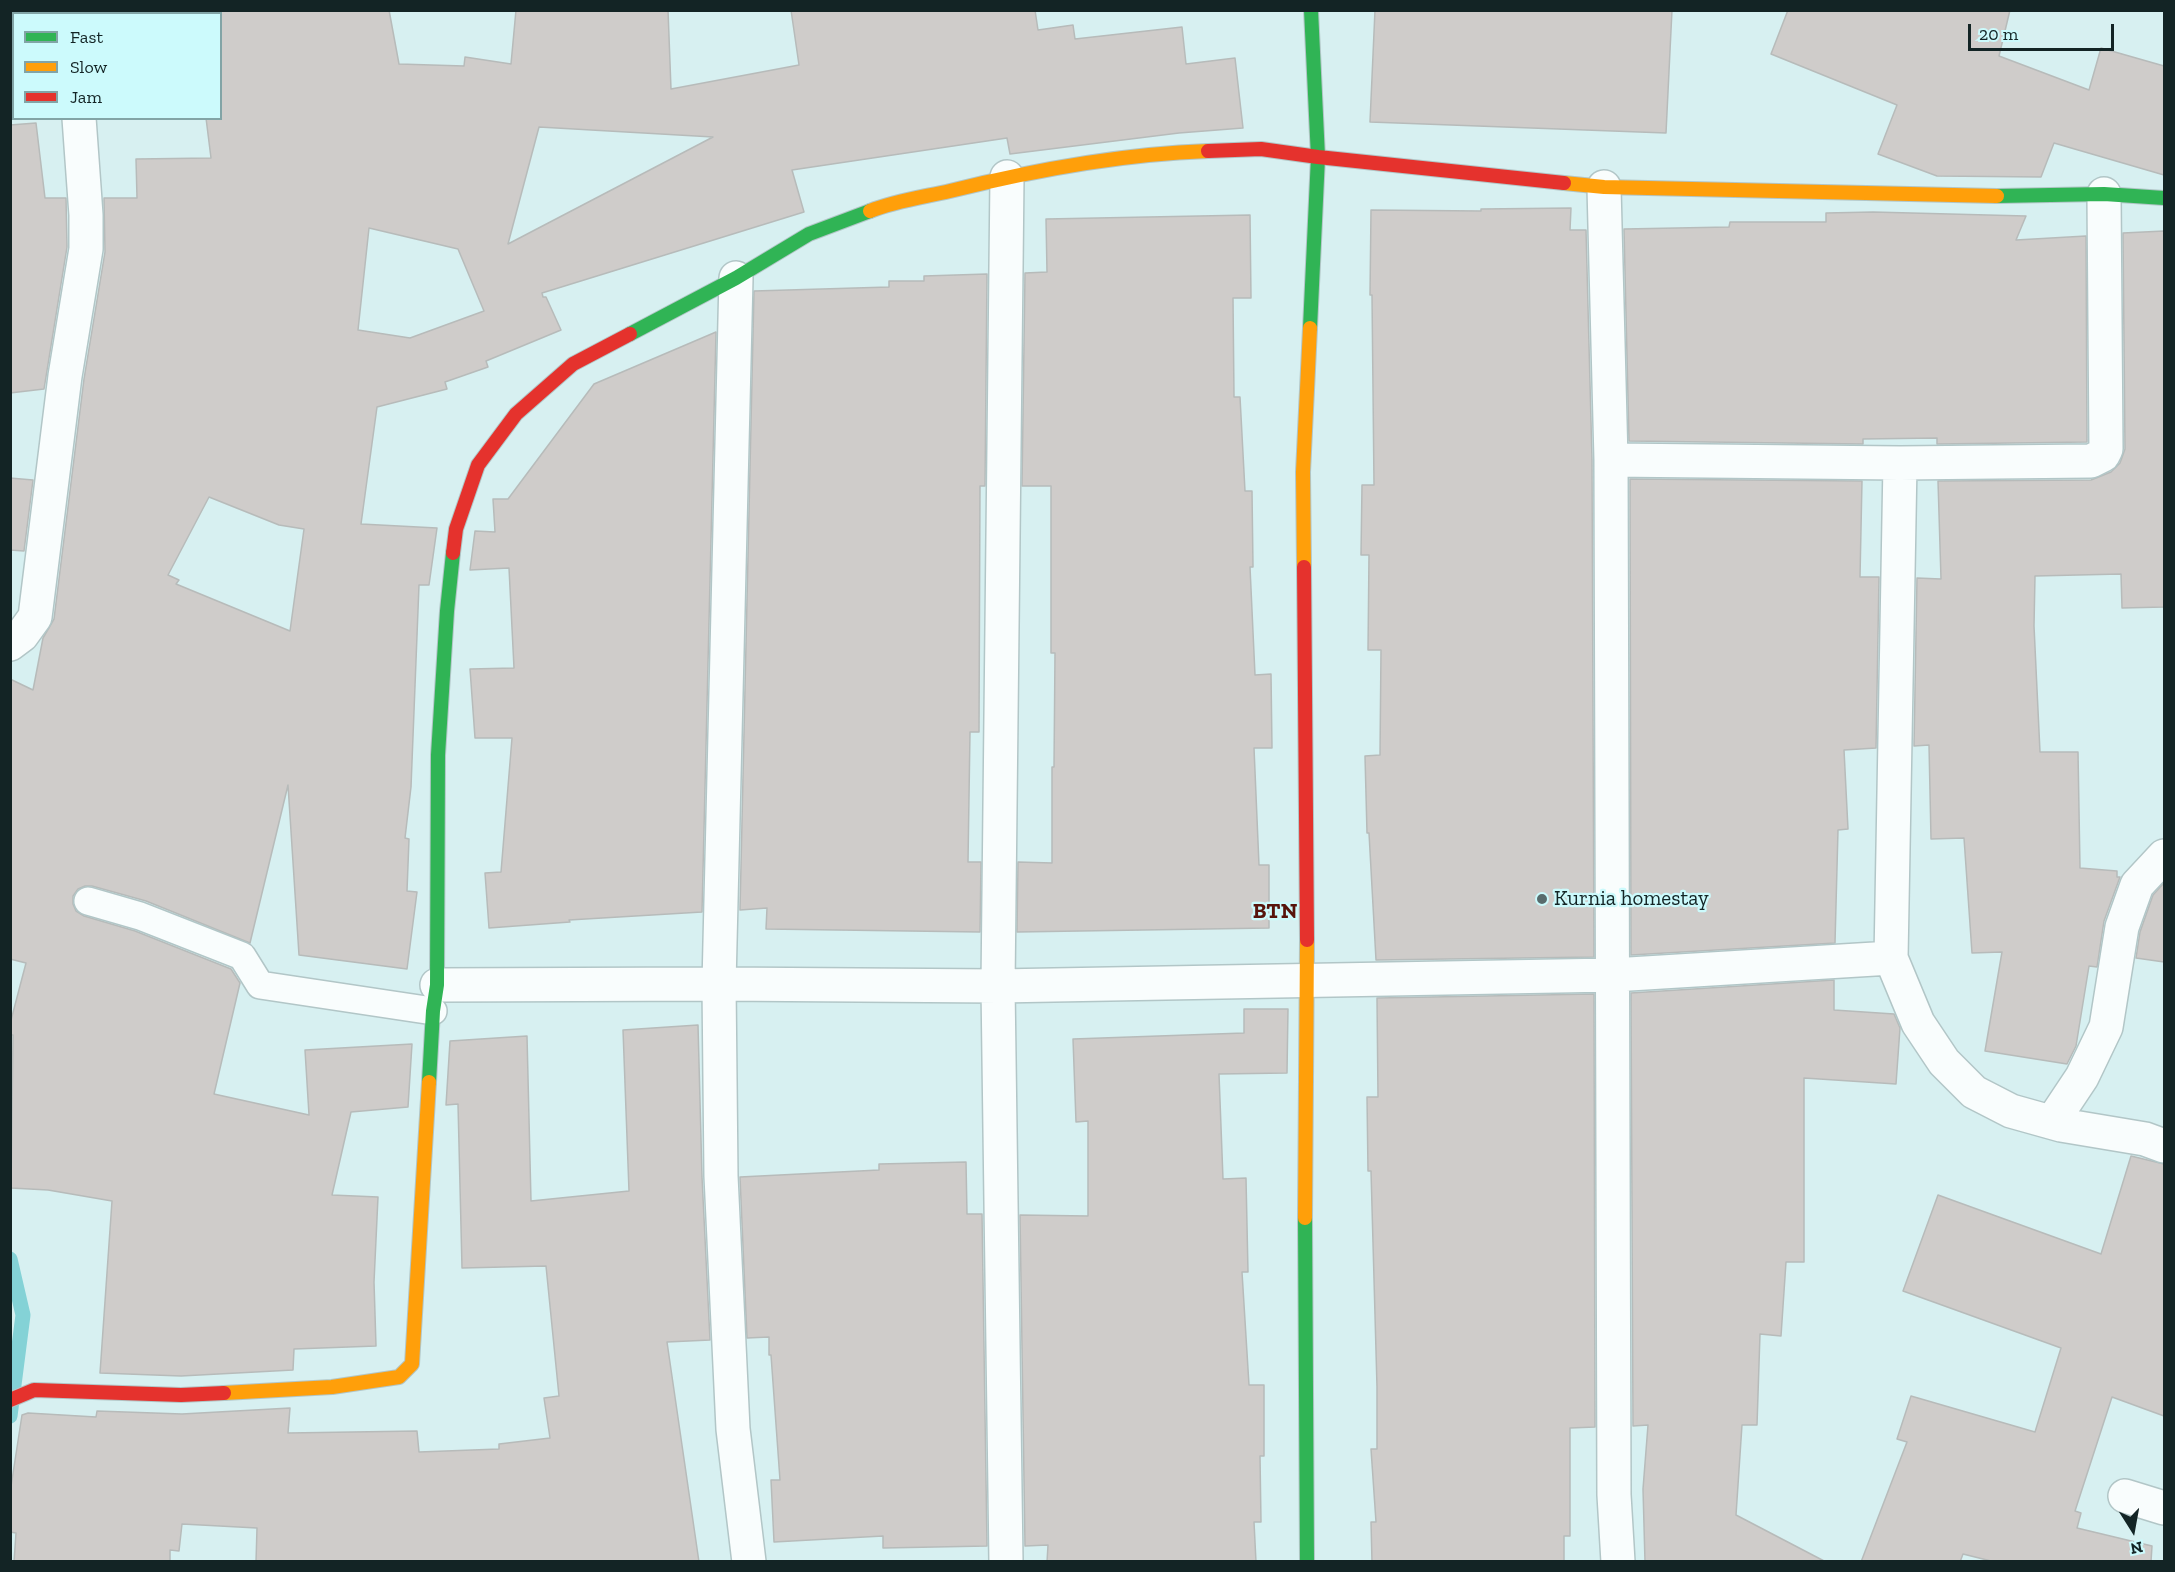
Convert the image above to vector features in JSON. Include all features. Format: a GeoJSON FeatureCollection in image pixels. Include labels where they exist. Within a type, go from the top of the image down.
{"type":"FeatureCollection","features":[{"type":"Feature","properties":{"kind":"street"},"geometry":{"type":"LineString","coordinates":[[1307,1562],[1304,1276],[1307,980],[1303,472],[1318,157],[1311,10]]}},
{"type":"Feature","properties":{"kind":"street"},"geometry":{"type":"LineString","coordinates":[[10,644],[22,635],[35,617],[65,376],[86,249],[86,215],[79,120]]}},
{"type":"Feature","properties":{"kind":"street"},"geometry":{"type":"LineString","coordinates":[[10,1400],[34,1390],[181,1395],[321,1388],[399,1377],[412,1364],[435,998],[438,755],[447,611],[456,529],[478,465],[516,414],[573,364],[736,278],[809,234],[875,209],[1006,177],[1082,164],[1181,152],[1261,149],[1604,187],[2019,197],[2104,194],[2164,198]]}},
{"type":"Feature","properties":{"kind":"street"},"geometry":{"type":"LineString","coordinates":[[1006,177],[998,987],[1006,1562]]}},
{"type":"Feature","properties":{"kind":"street"},"geometry":{"type":"LineString","coordinates":[[1604,187],[1611,460],[1614,1495],[1618,1562]]}},
{"type":"Feature","properties":{"kind":"street"},"geometry":{"type":"LineString","coordinates":[[1611,460],[1900,463],[2091,461],[2103,455],[2106,449],[2104,194]]}},
{"type":"Feature","properties":{"kind":"street"},"geometry":{"type":"LineString","coordinates":[[736,278],[719,984],[721,1176],[732,1406],[748,1562]]}},
{"type":"Feature","properties":{"kind":"street"},"geometry":{"type":"LineString","coordinates":[[1900,463],[1891,958],[1918,1023],[1944,1062],[1974,1092],[2011,1111],[2061,1125],[2145,1139],[2164,1146]]}},
{"type":"Feature","properties":{"kind":"street"},"geometry":{"type":"LineString","coordinates":[[2052,1122],[2082,1077],[2106,1028],[2122,927],[2137,885],[2164,856]]}},
{"type":"Feature","properties":{"kind":"street"},"geometry":{"type":"LineString","coordinates":[[435,998],[719,984],[998,987],[1613,975],[1891,958]]}},
{"type":"Feature","properties":{"kind":"street"},"geometry":{"type":"LineString","coordinates":[[2124,1496],[2164,1508]]}},
{"type":"Feature","properties":{"kind":"lane"},"geometry":{"type":"LineString","coordinates":[[88,901],[140,916],[242,956],[260,985],[435,998]]}},
{"type":"Feature","properties":{"kind":"building"},"geometry":{"type":"Polygon","coordinates":[[[220,10],[389,10],[399,64],[464,66],[465,57],[511,64],[516,10],[668,10],[671,89],[799,65],[791,10],[1035,10],[1038,30],[1073,25],[1075,39],[1182,27],[1186,64],[1235,58],[1243,128],[1179,133],[1010,154],[1007,138],[792,170],[804,212],[542,293],[561,330],[486,361],[488,367],[445,382],[447,389],[377,407],[361,524],[437,528],[429,585],[419,585],[411,787],[405,838],[409,839],[407,891],[417,892],[407,969],[299,955],[288,785],[250,943],[146,901],[92,886],[78,889],[73,896],[76,911],[84,916],[135,931],[231,969],[240,983],[214,1094],[309,1115],[305,1050],[412,1044],[408,1107],[351,1112],[332,1195],[378,1197],[374,1282],[376,1346],[294,1349],[293,1370],[181,1376],[100,1373],[112,1201],[48,1190],[11,1188],[13,1035],[10,1035],[10,1024],[26,963],[10,959],[10,679],[33,690],[43,638],[54,619],[84,379],[105,252],[104,198],[137,198],[136,159],[211,158],[206,120],[222,120],[222,12],[220,10]],[[539,127],[508,244],[713,137],[539,127]],[[369,228],[358,330],[410,338],[484,311],[458,249],[369,228]],[[209,497],[168,575],[179,580],[176,584],[290,631],[304,529],[279,525],[209,497]]]}},
{"type":"Feature","properties":{"kind":"building"},"geometry":{"type":"Polygon","coordinates":[[[1375,10],[1672,10],[1666,133],[1370,122],[1375,10]]]}},
{"type":"Feature","properties":{"kind":"building"},"geometry":{"type":"Polygon","coordinates":[[[1788,10],[2010,10],[1999,56],[2089,90],[2101,48],[2164,66],[2164,175],[2054,143],[2041,177],[1937,176],[1878,154],[1897,105],[1771,54],[1788,10]]]}},
{"type":"Feature","properties":{"kind":"building"},"geometry":{"type":"Polygon","coordinates":[[[36,123],[45,198],[66,198],[67,247],[44,389],[10,393],[10,125],[36,123]]]}},
{"type":"Feature","properties":{"kind":"building"},"geometry":{"type":"Polygon","coordinates":[[[1571,208],[1570,230],[1586,230],[1592,460],[1594,957],[1376,960],[1369,833],[1367,833],[1365,756],[1380,755],[1381,650],[1368,650],[1369,555],[1361,555],[1362,485],[1374,485],[1372,295],[1370,295],[1371,210],[1481,211],[1481,209],[1571,208]]]}},
{"type":"Feature","properties":{"kind":"building"},"geometry":{"type":"Polygon","coordinates":[[[1826,213],[2026,216],[2016,240],[2086,236],[2087,442],[1937,444],[1937,438],[1863,439],[1863,444],[1629,441],[1624,229],[1729,227],[1730,222],[1826,222],[1826,213]]]}},
{"type":"Feature","properties":{"kind":"building"},"geometry":{"type":"Polygon","coordinates":[[[1250,215],[1251,298],[1233,298],[1234,397],[1240,397],[1245,491],[1252,491],[1253,567],[1250,567],[1255,675],[1271,674],[1272,748],[1254,748],[1259,865],[1269,865],[1269,928],[1017,932],[1018,862],[1052,863],[1052,767],[1054,767],[1055,653],[1051,653],[1051,486],[1022,486],[1025,273],[1047,272],[1046,219],[1250,215]]]}},
{"type":"Feature","properties":{"kind":"building"},"geometry":{"type":"Polygon","coordinates":[[[2164,231],[2164,607],[2122,608],[2121,574],[2035,576],[2034,626],[2040,752],[2078,752],[2080,868],[2117,871],[2117,877],[2120,877],[2104,921],[2097,967],[2089,966],[2076,1046],[2067,1064],[1985,1051],[2002,952],[1972,953],[1964,838],[1931,839],[1929,745],[1914,746],[1917,578],[1941,579],[1938,481],[2091,480],[2111,472],[2120,463],[2125,449],[2123,233],[2164,231]]]}},
{"type":"Feature","properties":{"kind":"building"},"geometry":{"type":"Polygon","coordinates":[[[987,274],[985,486],[980,486],[979,732],[970,732],[968,862],[981,862],[980,932],[766,929],[767,908],[740,910],[754,291],[889,287],[889,281],[924,281],[924,276],[987,274]]]}},
{"type":"Feature","properties":{"kind":"building"},"geometry":{"type":"Polygon","coordinates":[[[716,332],[702,912],[569,920],[570,922],[489,928],[485,873],[501,872],[512,738],[475,738],[470,669],[514,668],[509,568],[470,570],[475,531],[495,532],[493,499],[508,499],[594,384],[716,332]]]}},
{"type":"Feature","properties":{"kind":"building"},"geometry":{"type":"Polygon","coordinates":[[[10,478],[33,480],[24,551],[10,550],[10,478]]]}},
{"type":"Feature","properties":{"kind":"building"},"geometry":{"type":"Polygon","coordinates":[[[1630,479],[1862,481],[1860,577],[1879,577],[1876,748],[1844,750],[1848,829],[1838,830],[1835,943],[1631,955],[1630,479]]]}},
{"type":"Feature","properties":{"kind":"building"},"geometry":{"type":"Polygon","coordinates":[[[2164,883],[2164,962],[2136,958],[2140,932],[2153,895],[2164,883]]]}},
{"type":"Feature","properties":{"kind":"building"},"geometry":{"type":"Polygon","coordinates":[[[1834,980],[1834,1010],[1894,1014],[1900,1028],[1896,1084],[1804,1078],[1804,1262],[1786,1262],[1781,1336],[1760,1334],[1757,1425],[1742,1425],[1736,1515],[1826,1562],[1645,1562],[1643,1489],[1648,1425],[1633,1426],[1631,993],[1834,980]]]}},
{"type":"Feature","properties":{"kind":"building"},"geometry":{"type":"Polygon","coordinates":[[[1594,994],[1595,1427],[1570,1428],[1570,1536],[1564,1536],[1564,1562],[1372,1562],[1371,1522],[1376,1522],[1371,1449],[1377,1449],[1377,1387],[1367,1097],[1378,1097],[1377,998],[1594,994]]]}},
{"type":"Feature","properties":{"kind":"building"},"geometry":{"type":"Polygon","coordinates":[[[1244,1009],[1288,1009],[1287,1073],[1219,1074],[1223,1179],[1246,1178],[1248,1272],[1242,1272],[1249,1385],[1264,1385],[1264,1456],[1260,1456],[1261,1522],[1254,1522],[1256,1562],[1047,1562],[1048,1545],[1025,1546],[1020,1215],[1088,1216],[1088,1121],[1076,1122],[1073,1039],[1244,1033],[1244,1009]]]}},
{"type":"Feature","properties":{"kind":"building"},"geometry":{"type":"Polygon","coordinates":[[[698,1025],[710,1340],[667,1342],[699,1562],[256,1562],[257,1528],[182,1524],[179,1551],[170,1550],[170,1562],[14,1562],[16,1533],[10,1532],[10,1493],[22,1415],[28,1413],[96,1417],[97,1411],[182,1414],[290,1408],[288,1433],[417,1431],[419,1452],[499,1449],[499,1444],[550,1438],[544,1398],[559,1396],[546,1266],[462,1268],[458,1104],[446,1105],[450,1041],[527,1036],[531,1201],[629,1191],[623,1030],[698,1025]]]}},
{"type":"Feature","properties":{"kind":"building"},"geometry":{"type":"Polygon","coordinates":[[[2131,1156],[2164,1164],[2164,1416],[2112,1397],[2075,1511],[2081,1513],[2077,1528],[2152,1546],[2151,1562],[1995,1562],[1963,1554],[1960,1562],[1861,1562],[1907,1442],[1897,1439],[1911,1396],[2035,1432],[2061,1348],[1903,1291],[1938,1195],[2101,1254],[2131,1156]]]}},
{"type":"Feature","properties":{"kind":"building"},"geometry":{"type":"Polygon","coordinates":[[[966,1162],[967,1214],[982,1214],[987,1546],[883,1548],[883,1536],[774,1542],[771,1480],[780,1480],[771,1355],[769,1355],[769,1337],[747,1338],[740,1177],[879,1170],[879,1164],[966,1162]]]}},
{"type":"Feature","properties":{"kind":"waterway"},"geometry":{"type":"LineString","coordinates":[[10,1259],[23,1315],[10,1416]]}},
{"type":"Feature","properties":{"kind":"traffic: fast"},"geometry":{"type":"LineString","coordinates":[[1310,328],[1318,157],[1311,10]]}},
{"type":"Feature","properties":{"kind":"traffic: fast"},"geometry":{"type":"LineString","coordinates":[[1997,196],[2104,194],[2164,198]]}},
{"type":"Feature","properties":{"kind":"traffic: fast"},"geometry":{"type":"LineString","coordinates":[[630,334],[736,278],[809,234],[870,211]]}},
{"type":"Feature","properties":{"kind":"traffic: fast"},"geometry":{"type":"LineString","coordinates":[[429,1082],[433,1011],[437,985],[438,755],[453,553]]}},
{"type":"Feature","properties":{"kind":"traffic: fast"},"geometry":{"type":"LineString","coordinates":[[1305,1218],[1307,1562]]}},
{"type":"Feature","properties":{"kind":"traffic: slow"},"geometry":{"type":"LineString","coordinates":[[870,211],[899,202],[1046,170],[1110,159],[1208,151]]}},
{"type":"Feature","properties":{"kind":"traffic: slow"},"geometry":{"type":"LineString","coordinates":[[1564,183],[1604,187],[1997,196]]}},
{"type":"Feature","properties":{"kind":"traffic: slow"},"geometry":{"type":"LineString","coordinates":[[1304,567],[1303,472],[1310,328]]}},
{"type":"Feature","properties":{"kind":"traffic: slow"},"geometry":{"type":"LineString","coordinates":[[1305,1218],[1307,940]]}},
{"type":"Feature","properties":{"kind":"traffic: slow"},"geometry":{"type":"LineString","coordinates":[[224,1393],[332,1387],[399,1377],[412,1364],[429,1082]]}},
{"type":"Feature","properties":{"kind":"traffic: jam"},"geometry":{"type":"LineString","coordinates":[[1208,151],[1261,149],[1564,183]]}},
{"type":"Feature","properties":{"kind":"traffic: jam"},"geometry":{"type":"LineString","coordinates":[[453,553],[456,529],[478,465],[516,414],[573,364],[630,334]]}},
{"type":"Feature","properties":{"kind":"traffic: jam"},"geometry":{"type":"LineString","coordinates":[[1304,567],[1307,940]]}},
{"type":"Feature","properties":{"kind":"traffic: jam"},"geometry":{"type":"LineString","coordinates":[[10,1400],[34,1390],[181,1395],[224,1393]]}},
{"type":"Feature","properties":{"kind":"place","name":"Kurnia homestay"},"geometry":{"type":"Point","coordinates":[1542,899]}},
{"type":"Feature","properties":{"kind":"district","name":"BTN"},"geometry":{"type":"Point","coordinates":[1275,912]}}]}
